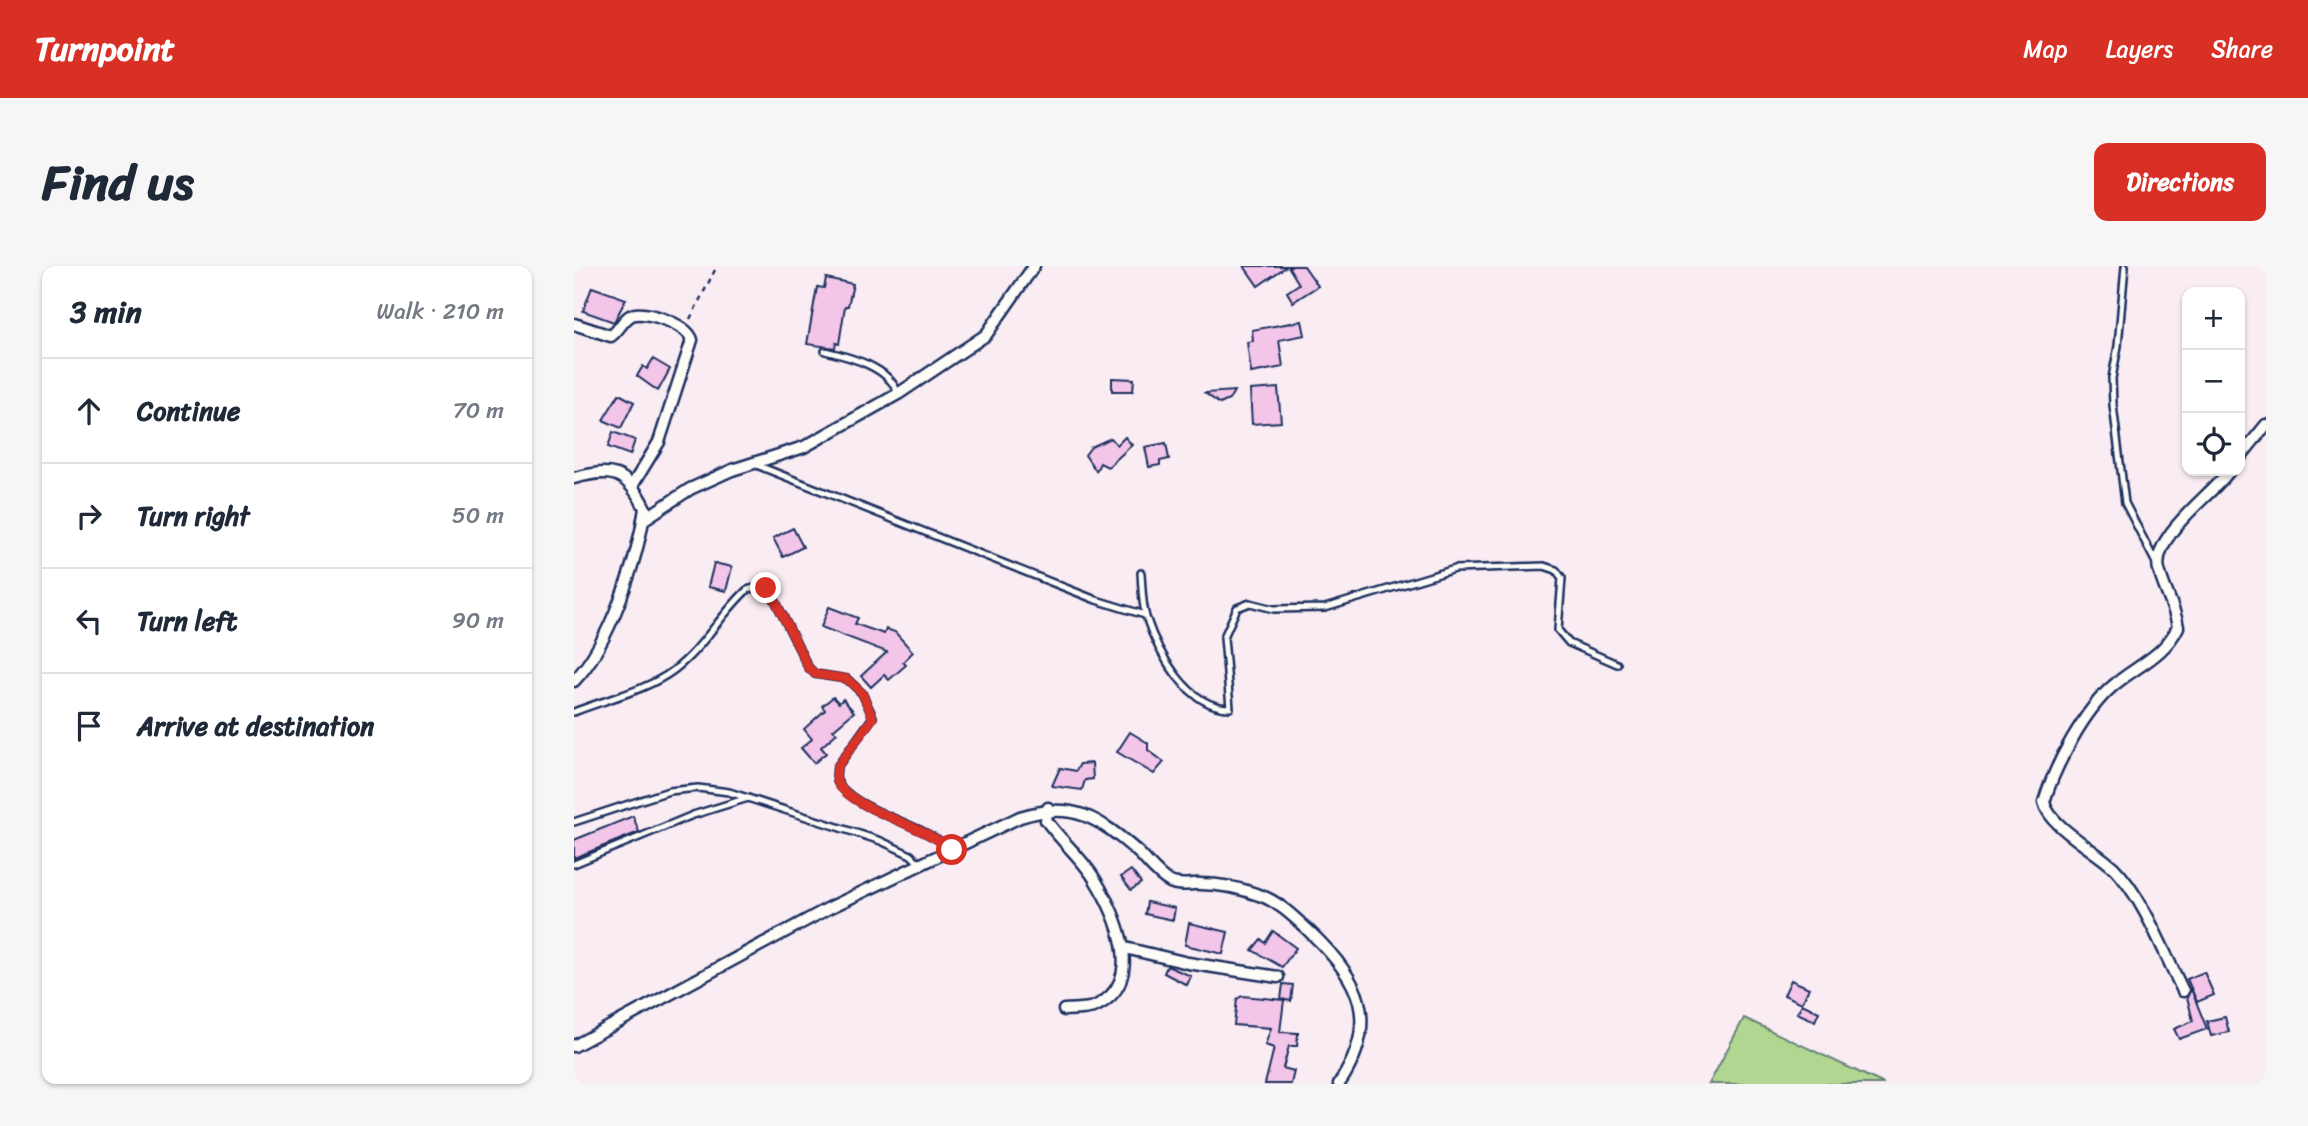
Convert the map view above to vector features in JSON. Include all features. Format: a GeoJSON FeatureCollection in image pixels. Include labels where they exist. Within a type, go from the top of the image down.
{"type":"FeatureCollection","features":[{"type":"Feature","properties":{"kind":"street"},"geometry":{"type":"LineString","coordinates":[[643,520],[690,489],[751,463],[804,447],[898,394],[986,335],[1034,266]]}},
{"type":"Feature","properties":{"kind":"street"},"geometry":{"type":"LineString","coordinates":[[574,324],[611,336],[633,314],[678,324],[686,328],[692,340],[680,369],[673,401],[659,442],[632,486]]}},
{"type":"Feature","properties":{"kind":"street"},"geometry":{"type":"LineString","coordinates":[[2245,451],[2266,425]]}},
{"type":"Feature","properties":{"kind":"street"},"geometry":{"type":"LineString","coordinates":[[574,478],[612,471],[632,486],[645,508],[641,536],[610,625],[597,653],[574,681]]}},
{"type":"Feature","properties":{"kind":"street"},"geometry":{"type":"LineString","coordinates":[[2183,992],[2136,902],[2116,870],[2052,819],[2044,802],[2090,710],[2115,684],[2160,653],[2171,642],[2178,627],[2176,614],[2158,568],[2159,554],[2164,542],[2224,476]]}},
{"type":"Feature","properties":{"kind":"street"},"geometry":{"type":"LineString","coordinates":[[1048,808],[1046,820],[1093,876],[1125,948],[1124,965],[1114,992],[1095,1006],[1064,1010]]}},
{"type":"Feature","properties":{"kind":"street"},"geometry":{"type":"LineString","coordinates":[[574,1046],[830,908],[1020,817],[1048,808],[1072,810],[1096,821],[1113,832],[1170,882],[1227,886],[1261,895],[1292,915],[1351,976],[1360,999],[1360,1046],[1339,1084]]}},
{"type":"Feature","properties":{"kind":"street"},"geometry":{"type":"LineString","coordinates":[[1125,948],[1188,963],[1278,976]]}},
{"type":"Feature","properties":{"kind":"lane"},"geometry":{"type":"LineString","coordinates":[[2125,266],[2118,346],[2112,378],[2113,405],[2125,503],[2158,568]]}},
{"type":"Feature","properties":{"kind":"lane"},"geometry":{"type":"LineString","coordinates":[[825,351],[853,358],[873,368],[895,383],[898,394]]}},
{"type":"Feature","properties":{"kind":"lane"},"geometry":{"type":"LineString","coordinates":[[751,463],[1096,600],[1145,615]]}},
{"type":"Feature","properties":{"kind":"lane"},"geometry":{"type":"LineString","coordinates":[[1141,573],[1145,615],[1172,670],[1190,690],[1216,708],[1230,708],[1224,637],[1237,608],[1250,603],[1274,608],[1325,608],[1455,569],[1544,566],[1556,570],[1562,578],[1558,630],[1569,643],[1617,664]]}},
{"type":"Feature","properties":{"kind":"lane"},"geometry":{"type":"LineString","coordinates":[[574,712],[648,685],[673,671],[694,652],[747,590],[757,586],[766,588],[772,594],[808,667],[815,674],[847,679],[869,704],[873,718],[837,767],[835,776],[840,787],[878,810],[935,836],[952,850]]}},
{"type":"Feature","properties":{"kind":"lane"},"geometry":{"type":"LineString","coordinates":[[574,822],[669,791],[698,788],[748,798],[881,841],[911,855],[920,864]]}},
{"type":"Feature","properties":{"kind":"lane"},"geometry":{"type":"LineString","coordinates":[[574,864],[693,815],[748,798]]}},
{"type":"Feature","properties":{"kind":"path"},"geometry":{"type":"LineString","coordinates":[[686,328],[717,266]]}},
{"type":"Feature","properties":{"kind":"green space"},"geometry":{"type":"Polygon","coordinates":[[[1744,1018],[1884,1084],[1709,1084],[1744,1018]]]}},
{"type":"Feature","properties":{"kind":"building"},"geometry":{"type":"Polygon","coordinates":[[[1244,266],[1287,266],[1258,286],[1244,266]]]}},
{"type":"Feature","properties":{"kind":"building"},"geometry":{"type":"Polygon","coordinates":[[[1288,266],[1304,266],[1318,286],[1293,302],[1287,292],[1299,284],[1288,266]]]}},
{"type":"Feature","properties":{"kind":"building"},"geometry":{"type":"Polygon","coordinates":[[[826,278],[853,284],[848,306],[845,306],[839,344],[836,343],[835,348],[807,344],[817,287],[824,288],[826,278]]]}},
{"type":"Feature","properties":{"kind":"building"},"geometry":{"type":"Polygon","coordinates":[[[592,287],[626,299],[614,322],[583,311],[592,287]]]}},
{"type":"Feature","properties":{"kind":"building"},"geometry":{"type":"Polygon","coordinates":[[[1302,321],[1305,335],[1279,340],[1283,367],[1251,373],[1247,342],[1253,341],[1252,330],[1302,321]]]}},
{"type":"Feature","properties":{"kind":"building"},"geometry":{"type":"Polygon","coordinates":[[[653,359],[670,369],[658,391],[637,376],[643,366],[647,369],[653,359]]]}},
{"type":"Feature","properties":{"kind":"building"},"geometry":{"type":"Polygon","coordinates":[[[1112,378],[1134,379],[1133,391],[1112,391],[1112,378]]]}},
{"type":"Feature","properties":{"kind":"building"},"geometry":{"type":"Polygon","coordinates":[[[1278,388],[1281,422],[1252,424],[1250,390],[1278,388]]]}},
{"type":"Feature","properties":{"kind":"building"},"geometry":{"type":"Polygon","coordinates":[[[1234,391],[1229,400],[1220,404],[1205,393],[1234,391]]]}},
{"type":"Feature","properties":{"kind":"building"},"geometry":{"type":"Polygon","coordinates":[[[619,394],[634,402],[621,428],[603,420],[619,394]]]}},
{"type":"Feature","properties":{"kind":"building"},"geometry":{"type":"Polygon","coordinates":[[[613,432],[635,440],[630,455],[608,447],[613,432]]]}},
{"type":"Feature","properties":{"kind":"building"},"geometry":{"type":"Polygon","coordinates":[[[1125,437],[1132,445],[1108,467],[1100,463],[1096,471],[1085,455],[1091,447],[1111,438],[1117,445],[1125,437]]]}},
{"type":"Feature","properties":{"kind":"building"},"geometry":{"type":"Polygon","coordinates":[[[1166,443],[1169,459],[1160,461],[1160,465],[1149,467],[1145,447],[1166,443]]]}},
{"type":"Feature","properties":{"kind":"building"},"geometry":{"type":"Polygon","coordinates":[[[793,528],[803,547],[783,557],[773,538],[793,528]]]}},
{"type":"Feature","properties":{"kind":"building"},"geometry":{"type":"Polygon","coordinates":[[[714,563],[732,567],[726,591],[708,587],[714,563]]]}},
{"type":"Feature","properties":{"kind":"building"},"geometry":{"type":"Polygon","coordinates":[[[829,607],[858,618],[855,624],[884,634],[886,629],[895,632],[913,652],[903,662],[906,665],[889,680],[884,675],[871,687],[861,676],[887,652],[821,627],[829,607]]]}},
{"type":"Feature","properties":{"kind":"building"},"geometry":{"type":"Polygon","coordinates":[[[833,697],[839,703],[843,699],[854,712],[833,730],[837,733],[821,747],[826,753],[814,763],[801,748],[812,739],[804,729],[825,710],[822,706],[833,697]]]}},
{"type":"Feature","properties":{"kind":"building"},"geometry":{"type":"Polygon","coordinates":[[[1130,732],[1148,743],[1148,750],[1164,762],[1154,774],[1117,752],[1130,732]]]}},
{"type":"Feature","properties":{"kind":"building"},"geometry":{"type":"Polygon","coordinates":[[[1092,763],[1093,779],[1085,780],[1082,790],[1052,786],[1060,768],[1076,771],[1080,764],[1092,763]]]}},
{"type":"Feature","properties":{"kind":"building"},"geometry":{"type":"Polygon","coordinates":[[[633,816],[639,832],[574,858],[574,840],[633,816]]]}},
{"type":"Feature","properties":{"kind":"building"},"geometry":{"type":"Polygon","coordinates":[[[1131,870],[1141,883],[1131,890],[1121,877],[1131,870]]]}},
{"type":"Feature","properties":{"kind":"building"},"geometry":{"type":"Polygon","coordinates":[[[1147,902],[1175,908],[1173,920],[1145,914],[1147,902]]]}},
{"type":"Feature","properties":{"kind":"building"},"geometry":{"type":"Polygon","coordinates":[[[1189,923],[1228,932],[1223,954],[1185,945],[1189,923]]]}},
{"type":"Feature","properties":{"kind":"building"},"geometry":{"type":"Polygon","coordinates":[[[1273,931],[1296,948],[1282,967],[1252,950],[1261,939],[1265,943],[1273,931]]]}},
{"type":"Feature","properties":{"kind":"building"},"geometry":{"type":"Polygon","coordinates":[[[1167,966],[1191,976],[1187,985],[1164,973],[1167,966]]]}},
{"type":"Feature","properties":{"kind":"building"},"geometry":{"type":"Polygon","coordinates":[[[2204,972],[2214,995],[2197,1002],[2187,979],[2204,972]]]}},
{"type":"Feature","properties":{"kind":"building"},"geometry":{"type":"Polygon","coordinates":[[[1791,980],[1809,988],[1802,1003],[1784,995],[1791,980]]]}},
{"type":"Feature","properties":{"kind":"building"},"geometry":{"type":"Polygon","coordinates":[[[1283,984],[1293,985],[1291,1001],[1281,999],[1283,984]]]}},
{"type":"Feature","properties":{"kind":"building"},"geometry":{"type":"Polygon","coordinates":[[[2191,989],[2207,1029],[2179,1039],[2174,1029],[2193,1021],[2187,997],[2191,989]]]}},
{"type":"Feature","properties":{"kind":"building"},"geometry":{"type":"Polygon","coordinates":[[[1242,996],[1284,1000],[1280,1032],[1298,1033],[1297,1046],[1289,1046],[1283,1068],[1294,1071],[1291,1084],[1265,1084],[1274,1048],[1265,1045],[1271,1028],[1234,1025],[1237,999],[1242,996]]]}},
{"type":"Feature","properties":{"kind":"building"},"geometry":{"type":"Polygon","coordinates":[[[1802,1004],[1819,1012],[1815,1021],[1797,1013],[1802,1004]]]}},
{"type":"Feature","properties":{"kind":"building"},"geometry":{"type":"Polygon","coordinates":[[[2225,1017],[2229,1032],[2211,1036],[2207,1021],[2225,1017]]]}},
{"type":"Feature","properties":{"kind":"route"},"geometry":{"type":"LineString","coordinates":[[766,588],[772,594],[808,667],[815,674],[847,679],[857,686],[869,704],[873,718],[837,767],[835,776],[840,787],[890,816],[935,836],[952,850]]}}]}
